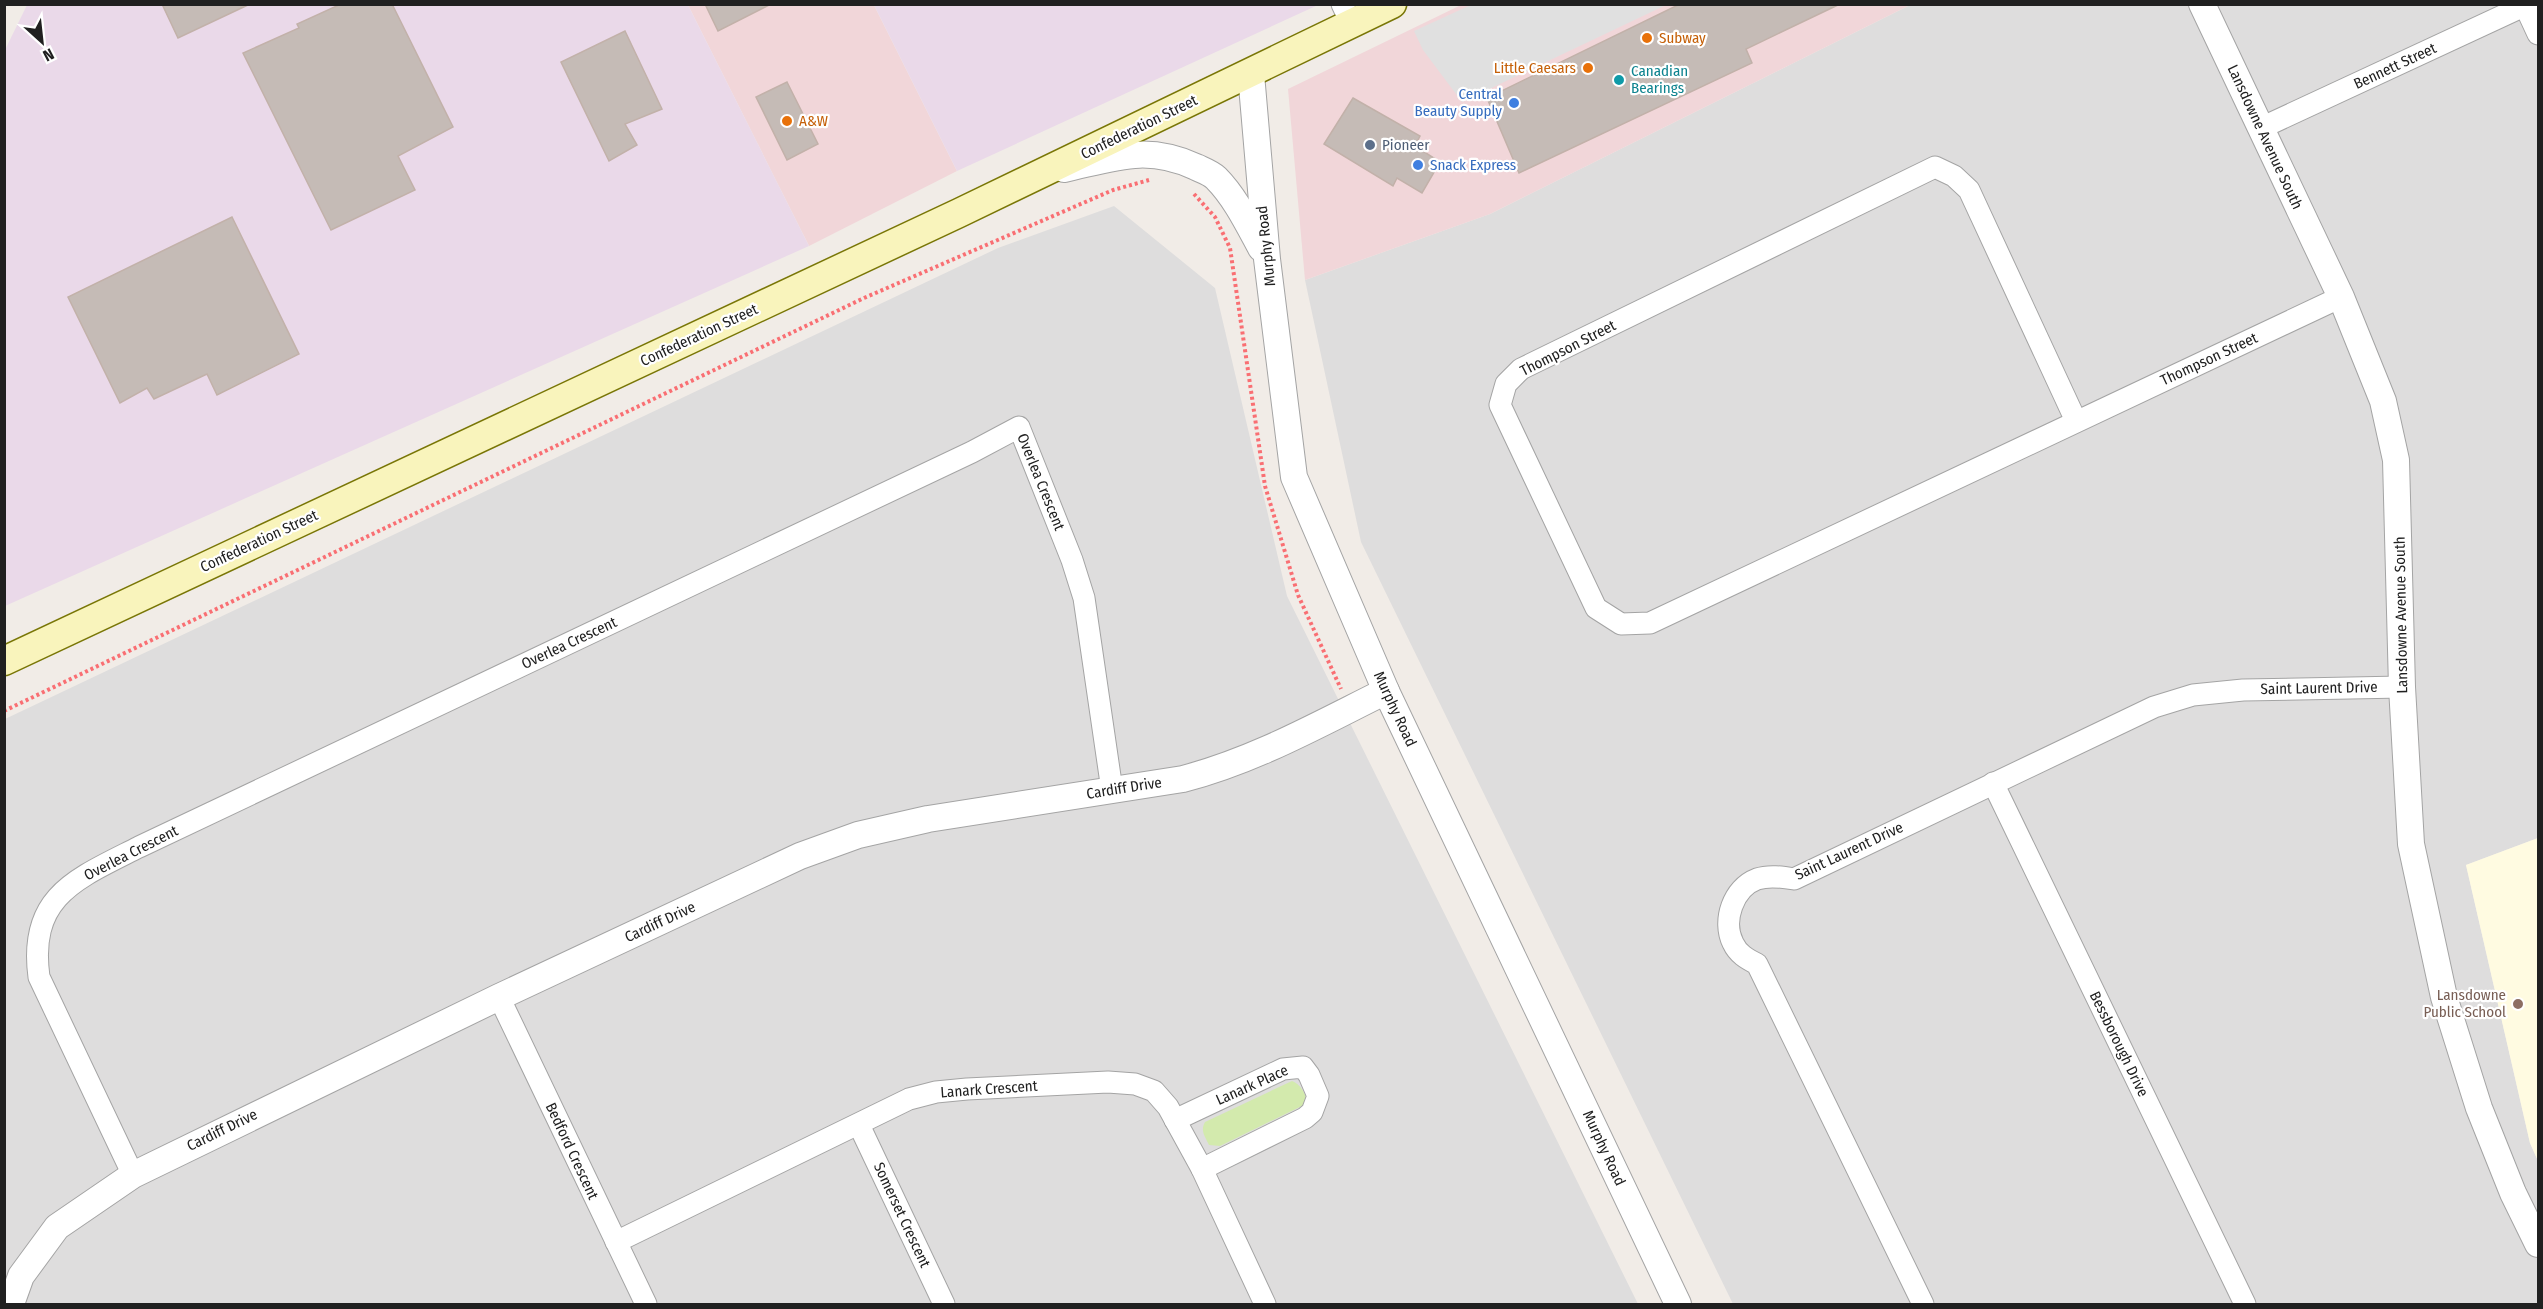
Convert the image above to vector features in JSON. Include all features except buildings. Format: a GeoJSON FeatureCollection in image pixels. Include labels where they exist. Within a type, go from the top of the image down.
{"type":"FeatureCollection","features":[{"type":"Feature","properties":{"kind":"main road","name":"Confederation Street"},"geometry":{"type":"LineString","coordinates":[[4,661],[1251,74],[1347,14],[1392,4]]}},
{"type":"Feature","properties":{"kind":"street","name":"Lansdowne Avenue South"},"geometry":{"type":"LineString","coordinates":[[2202,4],[2341,297],[2383,401],[2397,460],[2402,687],[2411,844],[2444,997],[2479,1108],[2513,1193],[2538,1244]]}},
{"type":"Feature","properties":{"kind":"street","name":"Bennett Street"},"geometry":{"type":"LineString","coordinates":[[2261,128],[2527,5]]}},
{"type":"Feature","properties":{"kind":"street"},"geometry":{"type":"LineString","coordinates":[[2527,5],[2538,34]]}},
{"type":"Feature","properties":{"kind":"street","name":"Murphy Road"},"geometry":{"type":"LineString","coordinates":[[1251,74],[1267,259],[1294,477],[1386,691],[1678,1305]]}},
{"type":"Feature","properties":{"kind":"street"},"geometry":{"type":"LineString","coordinates":[[1040,175],[1127,156],[1153,154],[1175,157],[1215,176],[1243,214],[1267,259]]}},
{"type":"Feature","properties":{"kind":"street","name":"Thompson Street"},"geometry":{"type":"LineString","coordinates":[[2076,421],[1969,190],[1954,176],[1935,167],[1521,369],[1506,384],[1500,405],[1596,608],[1621,624],[1650,623],[2341,297]]}},
{"type":"Feature","properties":{"kind":"street","name":"Overlea Crescent"},"geometry":{"type":"LineString","coordinates":[[132,1174],[39,977],[36,956],[37,933],[45,914],[59,895],[104,865],[139,847],[972,452],[1019,427],[1072,560],[1084,598],[1112,790]]}},
{"type":"Feature","properties":{"kind":"street","name":"Saint Laurent Drive"},"geometry":{"type":"LineString","coordinates":[[1923,1305],[1757,964],[1743,956],[1732,943],[1728,924],[1731,906],[1740,891],[1756,879],[1776,876],[1794,879],[2154,707],[2193,695],[2243,690],[2402,687]]}},
{"type":"Feature","properties":{"kind":"street","name":"Cardiff Drive"},"geometry":{"type":"LineString","coordinates":[[11,1305],[21,1276],[57,1227],[132,1174],[499,997],[800,856],[858,834],[928,819],[1183,779],[1242,761],[1277,747],[1386,691]]}},
{"type":"Feature","properties":{"kind":"street","name":"Bessborough Drive"},"geometry":{"type":"LineString","coordinates":[[1992,783],[2245,1305]]}},
{"type":"Feature","properties":{"kind":"street","name":"Bedford Crescent"},"geometry":{"type":"LineString","coordinates":[[499,997],[646,1305]]}},
{"type":"Feature","properties":{"kind":"street","name":"Lanark Place"},"geometry":{"type":"LineString","coordinates":[[1175,1120],[1282,1069],[1303,1067],[1315,1085],[1317,1104],[1305,1118],[1202,1169]]}},
{"type":"Feature","properties":{"kind":"street","name":"Lanark Crescent"},"geometry":{"type":"LineString","coordinates":[[616,1242],[909,1099],[936,1092],[1108,1082],[1135,1084],[1154,1091],[1168,1107],[1202,1169],[1265,1305]]}},
{"type":"Feature","properties":{"kind":"street","name":"Somerset Crescent"},"geometry":{"type":"LineString","coordinates":[[859,1125],[944,1305]]}},
{"type":"Feature","properties":{"kind":"path"},"geometry":{"type":"LineString","coordinates":[[4,711],[864,298],[1113,190],[1159,177]]}},
{"type":"Feature","properties":{"kind":"path"},"geometry":{"type":"LineString","coordinates":[[1191,190],[1215,217],[1230,248],[1265,486],[1298,595],[1349,709]]}},
{"type":"Feature","properties":{"kind":"shaded area"},"geometry":{"type":"Polygon","coordinates":[[[1473,4],[1666,5],[1462,102],[1423,50],[1414,31],[1473,4]]]}},
{"type":"Feature","properties":{"kind":"shaded area"},"geometry":{"type":"Polygon","coordinates":[[[27,5],[688,5],[809,246],[5,606],[4,52],[27,5]]]}},
{"type":"Feature","properties":{"kind":"shaded area"},"geometry":{"type":"Polygon","coordinates":[[[688,5],[874,5],[957,171],[809,246],[688,5]]]}},
{"type":"Feature","properties":{"kind":"shaded area"},"geometry":{"type":"Polygon","coordinates":[[[874,5],[1318,5],[957,171],[874,5]]]}},
{"type":"Feature","properties":{"kind":"shaded area"},"geometry":{"type":"Polygon","coordinates":[[[1461,5],[1910,5],[1490,214],[1305,280],[1288,89],[1461,5]]]}},
{"type":"Feature","properties":{"kind":"shaded area"},"geometry":{"type":"Polygon","coordinates":[[[1910,5],[2538,5],[2538,838],[2466,865],[2530,1143],[2538,1161],[2538,1304],[1733,1304],[1361,542],[1305,280],[1490,214],[1910,5]]]}},
{"type":"Feature","properties":{"kind":"shaded area"},"geometry":{"type":"Polygon","coordinates":[[[1114,206],[1215,288],[1287,596],[1638,1304],[5,1304],[5,719],[998,248],[1114,206]]]}},
{"type":"Feature","properties":{"kind":"shaded area","name":"Lansdowne Public School"},"geometry":{"type":"Polygon","coordinates":[[[2538,838],[2538,1161],[2530,1143],[2466,865],[2538,838]]]}},
{"type":"Feature","properties":{"kind":"green space"},"geometry":{"type":"Polygon","coordinates":[[[1292,1081],[1303,1090],[1306,1104],[1220,1146],[1209,1145],[1203,1131],[1205,1122],[1292,1081]]]}},
{"type":"Feature","properties":{"kind":"place","name":"Subway"},"geometry":{"type":"Point","coordinates":[1647,38]}},
{"type":"Feature","properties":{"kind":"place","name":"Little Caesars"},"geometry":{"type":"Point","coordinates":[1588,68]}},
{"type":"Feature","properties":{"kind":"place","name":"Canadian Bearings"},"geometry":{"type":"Point","coordinates":[1619,80]}},
{"type":"Feature","properties":{"kind":"place","name":"Central Beauty Supply"},"geometry":{"type":"Point","coordinates":[1514,103]}},
{"type":"Feature","properties":{"kind":"place","name":"A&W"},"geometry":{"type":"Point","coordinates":[787,121]}},
{"type":"Feature","properties":{"kind":"place","name":"Pioneer"},"geometry":{"type":"Point","coordinates":[1370,145]}},
{"type":"Feature","properties":{"kind":"place","name":"Snack Express"},"geometry":{"type":"Point","coordinates":[1418,165]}},
{"type":"Feature","properties":{"kind":"place","name":"Lansdowne Public School"},"geometry":{"type":"Point","coordinates":[2518,1004]}}]}
